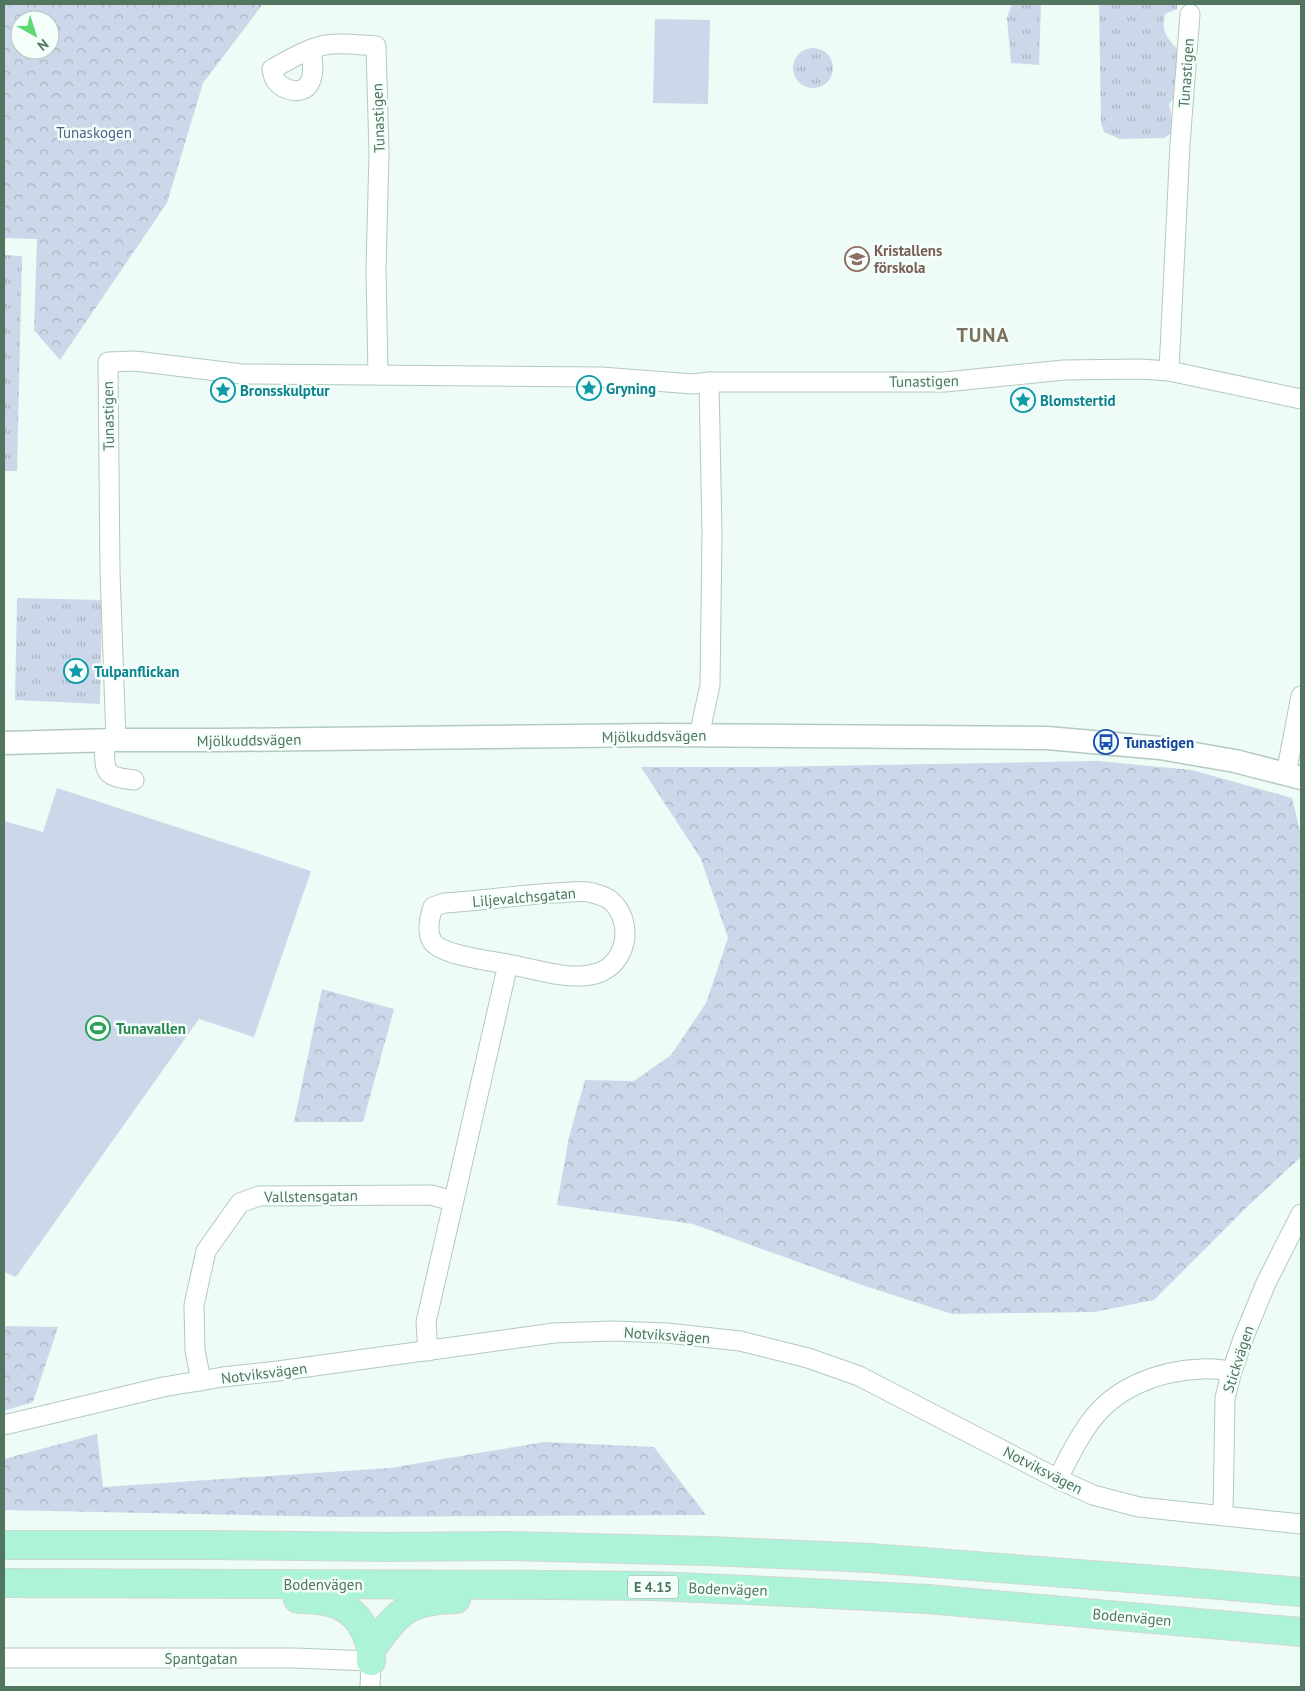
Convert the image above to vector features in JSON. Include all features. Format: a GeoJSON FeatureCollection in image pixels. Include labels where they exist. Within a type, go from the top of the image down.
{"type":"FeatureCollection","features":[{"type":"Feature","properties":{"kind":"main road"},"geometry":{"type":"LineString","coordinates":[[4,1546],[506,1546],[708,1551],[871,1558],[1301,1592]]}},
{"type":"Feature","properties":{"kind":"main road","name":"Bodenvägen"},"geometry":{"type":"LineString","coordinates":[[4,1583],[652,1586],[927,1599],[1301,1632]]}},
{"type":"Feature","properties":{"kind":"main road"},"geometry":{"type":"LineString","coordinates":[[195,1583],[230,1597],[318,1599],[338,1604],[347,1609],[361,1624],[371,1665]]}},
{"type":"Feature","properties":{"kind":"main road"},"geometry":{"type":"LineString","coordinates":[[371,1665],[391,1622],[402,1612],[415,1605],[439,1599],[513,1598],[550,1585]]}},
{"type":"Feature","properties":{"kind":"street","name":"Tunastigen"},"geometry":{"type":"LineString","coordinates":[[1169,371],[1180,144],[1190,14]]}},
{"type":"Feature","properties":{"kind":"street","name":"Tunastigen"},"geometry":{"type":"LineString","coordinates":[[311,50],[325,45],[376,46],[379,153],[377,234],[378,375]]}},
{"type":"Feature","properties":{"kind":"street","name":"Tunastigen"},"geometry":{"type":"LineString","coordinates":[[110,740],[108,362],[135,361],[242,374],[601,376],[693,384],[709,382],[945,382],[1064,370],[1139,369],[1169,371],[1301,399]]}},
{"type":"Feature","properties":{"kind":"street"},"geometry":{"type":"LineString","coordinates":[[698,736],[710,685],[712,534],[709,382]]}},
{"type":"Feature","properties":{"kind":"street"},"geometry":{"type":"LineString","coordinates":[[1294,776],[1301,696]]}},
{"type":"Feature","properties":{"kind":"street","name":"Mjölkuddsvägen"},"geometry":{"type":"LineString","coordinates":[[4,743],[110,740],[698,736],[1047,738],[1160,748],[1235,762],[1294,776]]}},
{"type":"Feature","properties":{"kind":"street"},"geometry":{"type":"LineString","coordinates":[[110,740],[105,761],[108,772],[116,778],[134,780]]}},
{"type":"Feature","properties":{"kind":"street","name":"Liljevalchsgatan"},"geometry":{"type":"LineString","coordinates":[[586,891],[609,899],[622,915],[626,927],[625,940],[621,952],[603,971],[578,976],[508,964],[448,951],[432,942],[429,924],[433,907],[444,903],[586,891]]}},
{"type":"Feature","properties":{"kind":"street"},"geometry":{"type":"LineString","coordinates":[[428,1351],[426,1322],[508,964]]}},
{"type":"Feature","properties":{"kind":"street","name":"Vallstensgatan"},"geometry":{"type":"LineString","coordinates":[[201,1381],[195,1350],[194,1305],[206,1251],[240,1203],[259,1196],[432,1195],[453,1201]]}},
{"type":"Feature","properties":{"kind":"street","name":"Stickvägen"},"geometry":{"type":"LineString","coordinates":[[1223,1516],[1225,1398],[1243,1339],[1266,1283],[1301,1214]]}},
{"type":"Feature","properties":{"kind":"street","name":"Notviksvägen"},"geometry":{"type":"LineString","coordinates":[[4,1425],[163,1387],[201,1381],[554,1333],[667,1333],[740,1341],[808,1358],[859,1376],[1058,1479],[1093,1495],[1140,1507],[1301,1524]]}},
{"type":"Feature","properties":{"kind":"street"},"geometry":{"type":"LineString","coordinates":[[1058,1479],[1075,1445],[1089,1423],[1108,1402],[1128,1388],[1160,1374],[1202,1369],[1232,1372]]}},
{"type":"Feature","properties":{"kind":"street","name":"Spantgatan"},"geometry":{"type":"LineString","coordinates":[[4,1658],[294,1658],[371,1665]]}},
{"type":"Feature","properties":{"kind":"green space","name":"Tunaskogen"},"geometry":{"type":"Polygon","coordinates":[[[4,4],[263,4],[203,83],[167,203],[60,360],[34,330],[37,239],[4,238],[4,4]]]}},
{"type":"Feature","properties":{"kind":"green space"},"geometry":{"type":"Polygon","coordinates":[[[1012,4],[1041,4],[1039,65],[1011,63],[1007,18],[1012,4]]]}},
{"type":"Feature","properties":{"kind":"green space"},"geometry":{"type":"Polygon","coordinates":[[[1099,4],[1177,4],[1177,9],[1165,14],[1164,20],[1164,30],[1178,50],[1179,92],[1169,104],[1173,132],[1164,138],[1120,139],[1104,132],[1101,123],[1099,4]]]}},
{"type":"Feature","properties":{"kind":"green space"},"geometry":{"type":"Polygon","coordinates":[[[655,19],[710,20],[708,104],[653,103],[655,19]]]}},
{"type":"Feature","properties":{"kind":"green space"},"geometry":{"type":"Polygon","coordinates":[[[813,48],[827,54],[833,68],[827,82],[813,88],[799,82],[793,68],[799,54],[813,48]]]}},
{"type":"Feature","properties":{"kind":"green space"},"geometry":{"type":"Polygon","coordinates":[[[4,255],[22,256],[17,471],[4,471],[4,255]]]}},
{"type":"Feature","properties":{"kind":"green space"},"geometry":{"type":"Polygon","coordinates":[[[17,598],[102,600],[100,704],[15,700],[17,598]]]}},
{"type":"Feature","properties":{"kind":"green space"},"geometry":{"type":"Polygon","coordinates":[[[1098,761],[1192,770],[1292,798],[1301,835],[1301,1157],[1249,1205],[1154,1300],[1094,1312],[952,1314],[862,1285],[693,1224],[557,1205],[569,1137],[585,1080],[634,1081],[671,1055],[706,1003],[728,938],[701,859],[641,767],[1098,761]]]}},
{"type":"Feature","properties":{"kind":"green space","name":"Tunavallen"},"geometry":{"type":"Polygon","coordinates":[[[57,788],[311,871],[254,1037],[199,1019],[16,1277],[4,1272],[4,821],[43,832],[57,788]]]}},
{"type":"Feature","properties":{"kind":"green space"},"geometry":{"type":"Polygon","coordinates":[[[322,989],[394,1009],[363,1122],[294,1122],[322,989]]]}},
{"type":"Feature","properties":{"kind":"green space"},"geometry":{"type":"Polygon","coordinates":[[[4,1326],[58,1327],[33,1402],[4,1411],[4,1326]]]}},
{"type":"Feature","properties":{"kind":"green space"},"geometry":{"type":"Polygon","coordinates":[[[97,1434],[103,1487],[390,1468],[544,1442],[654,1447],[706,1515],[334,1517],[4,1510],[4,1459],[97,1434]]]}},
{"type":"Feature","properties":{"kind":"place","name":"Kristallens förskola"},"geometry":{"type":"Point","coordinates":[857,259]}},
{"type":"Feature","properties":{"kind":"place","name":"Gryning"},"geometry":{"type":"Point","coordinates":[589,388]}},
{"type":"Feature","properties":{"kind":"place","name":"Bronsskulptur"},"geometry":{"type":"Point","coordinates":[223,390]}},
{"type":"Feature","properties":{"kind":"place","name":"Blomstertid"},"geometry":{"type":"Point","coordinates":[1023,400]}},
{"type":"Feature","properties":{"kind":"place","name":"Tulpanflickan"},"geometry":{"type":"Point","coordinates":[76,671]}},
{"type":"Feature","properties":{"kind":"place","name":"Tunastigen"},"geometry":{"type":"Point","coordinates":[1106,742]}},
{"type":"Feature","properties":{"kind":"place","name":"Tunavallen"},"geometry":{"type":"Point","coordinates":[98,1028]}},
{"type":"Feature","properties":{"kind":"district","name":"TUNA"},"geometry":{"type":"Point","coordinates":[983,335]}}]}
